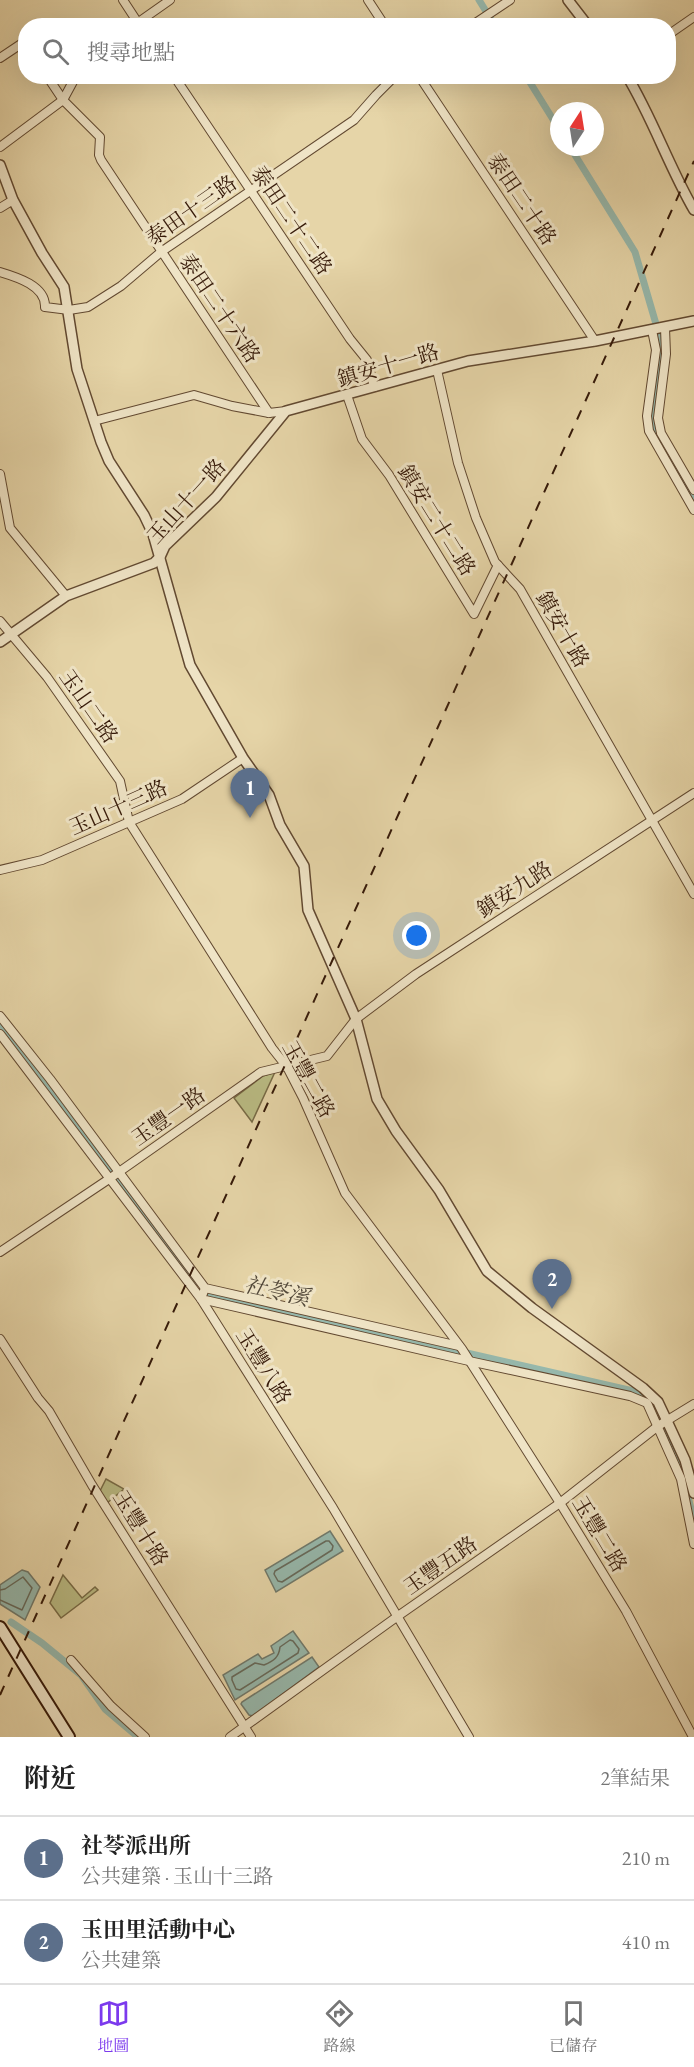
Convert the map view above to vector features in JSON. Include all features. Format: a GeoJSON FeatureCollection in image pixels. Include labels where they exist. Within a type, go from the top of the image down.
{"type":"FeatureCollection","features":[{"type":"Feature","properties":{"kind":"main road"},"geometry":{"type":"LineString","coordinates":[[0,1626],[69,1737]]}},
{"type":"Feature","properties":{"kind":"street"},"geometry":{"type":"LineString","coordinates":[[123,0],[134,18]]}},
{"type":"Feature","properties":{"kind":"street"},"geometry":{"type":"LineString","coordinates":[[146,18],[171,0]]}},
{"type":"Feature","properties":{"kind":"street"},"geometry":{"type":"LineString","coordinates":[[368,0],[380,18]]}},
{"type":"Feature","properties":{"kind":"street"},"geometry":{"type":"LineString","coordinates":[[483,18],[510,0]]}},
{"type":"Feature","properties":{"kind":"street"},"geometry":{"type":"LineString","coordinates":[[568,0],[582,18]]}},
{"type":"Feature","properties":{"kind":"street"},"geometry":{"type":"LineString","coordinates":[[676,30],[694,17]]}},
{"type":"Feature","properties":{"kind":"street"},"geometry":{"type":"LineString","coordinates":[[0,58],[18,46]]}},
{"type":"Feature","properties":{"kind":"street","name":"泰田二十六路"},"geometry":{"type":"LineString","coordinates":[[52,84],[63,100],[100,137],[101,160],[269,413]]}},
{"type":"Feature","properties":{"kind":"street"},"geometry":{"type":"LineString","coordinates":[[0,147],[63,100],[72,84]]}},
{"type":"Feature","properties":{"kind":"street","name":"泰田二十二路"},"geometry":{"type":"LineString","coordinates":[[179,84],[350,339],[367,360],[374,387]]}},
{"type":"Feature","properties":{"kind":"street","name":"泰田十三路"},"geometry":{"type":"LineString","coordinates":[[69,310],[88,307],[121,286],[161,252],[354,120],[387,84]]}},
{"type":"Feature","properties":{"kind":"street","name":"泰田二十路"},"geometry":{"type":"LineString","coordinates":[[423,84],[595,341]]}},
{"type":"Feature","properties":{"kind":"street"},"geometry":{"type":"LineString","coordinates":[[632,84],[678,182],[694,210]]}},
{"type":"Feature","properties":{"kind":"street"},"geometry":{"type":"LineString","coordinates":[[0,165],[13,200],[64,287],[77,369],[94,421],[109,461],[144,515],[160,557],[190,665],[243,759],[269,795],[280,825],[304,866],[308,910],[356,1019],[377,1100],[396,1131],[439,1190],[487,1271],[532,1308],[643,1388],[658,1402],[685,1460],[694,1493]]}},
{"type":"Feature","properties":{"kind":"street"},"geometry":{"type":"LineString","coordinates":[[0,208],[13,200]]}},
{"type":"Feature","properties":{"kind":"street"},"geometry":{"type":"LineString","coordinates":[[0,272],[15,276],[31,285],[42,295],[45,307],[69,310]]}},
{"type":"Feature","properties":{"kind":"street","name":"鎮安十一路"},"geometry":{"type":"LineString","coordinates":[[94,421],[194,395],[232,406],[269,413],[286,411],[468,361],[595,341],[694,321]]}},
{"type":"Feature","properties":{"kind":"street"},"geometry":{"type":"LineString","coordinates":[[665,328],[666,354],[658,418],[661,433],[694,490]]}},
{"type":"Feature","properties":{"kind":"street"},"geometry":{"type":"LineString","coordinates":[[652,330],[656,350],[647,416],[649,431],[694,510]]}},
{"type":"Feature","properties":{"kind":"street","name":"鎮安十路"},"geometry":{"type":"LineString","coordinates":[[437,370],[458,463],[476,518],[498,566],[520,589],[694,894]]}},
{"type":"Feature","properties":{"kind":"street","name":"鎮安二十二路"},"geometry":{"type":"LineString","coordinates":[[347,395],[362,439],[389,475],[474,614],[498,566]]}},
{"type":"Feature","properties":{"kind":"street","name":"玉山十一路"},"geometry":{"type":"LineString","coordinates":[[0,642],[66,596],[154,563],[165,546],[216,497],[286,411]]}},
{"type":"Feature","properties":{"kind":"street"},"geometry":{"type":"LineString","coordinates":[[0,474],[10,528],[66,596]]}},
{"type":"Feature","properties":{"kind":"street","name":"玉山二路"},"geometry":{"type":"LineString","coordinates":[[0,621],[47,677],[120,781],[129,822]]}},
{"type":"Feature","properties":{"kind":"street","name":"玉山十三路"},"geometry":{"type":"LineString","coordinates":[[0,870],[42,860],[182,799],[243,759]]}},
{"type":"Feature","properties":{"kind":"street","name":"鎮安九路"},"geometry":{"type":"LineString","coordinates":[[356,1019],[416,974],[694,793]]}},
{"type":"Feature","properties":{"kind":"street","name":"玉豐二路"},"geometry":{"type":"LineString","coordinates":[[129,822],[273,1048],[287,1066],[345,1193],[464,1353],[560,1503],[626,1611],[693,1737]]}},
{"type":"Feature","properties":{"kind":"street"},"geometry":{"type":"LineString","coordinates":[[0,1016],[50,1079],[114,1175]]}},
{"type":"Feature","properties":{"kind":"street","name":"玉豐一路"},"geometry":{"type":"LineString","coordinates":[[0,1252],[261,1072],[327,1056],[356,1019]]}},
{"type":"Feature","properties":{"kind":"street","name":"玉豐八路"},"geometry":{"type":"LineString","coordinates":[[0,1034],[114,1175],[203,1293],[470,1737]]}},
{"type":"Feature","properties":{"kind":"street"},"geometry":{"type":"LineString","coordinates":[[203,1293],[464,1353],[630,1396],[647,1403],[681,1479],[694,1544]]}},
{"type":"Feature","properties":{"kind":"street"},"geometry":{"type":"LineString","coordinates":[[203,1293],[464,1353]]}},
{"type":"Feature","properties":{"kind":"street","name":"玉豐十路"},"geometry":{"type":"LineString","coordinates":[[0,1339],[49,1411],[92,1485],[251,1737]]}},
{"type":"Feature","properties":{"kind":"street","name":"玉豐五路"},"geometry":{"type":"LineString","coordinates":[[230,1737],[560,1503],[658,1426],[694,1404]]}},
{"type":"Feature","properties":{"kind":"street"},"geometry":{"type":"LineString","coordinates":[[71,1660],[111,1706],[145,1737]]}},
{"type":"Feature","properties":{"kind":"green space"},"geometry":{"type":"Polygon","coordinates":[[[275,1072],[252,1122],[234,1098],[263,1076],[275,1072]]]}},
{"type":"Feature","properties":{"kind":"green space"},"geometry":{"type":"Polygon","coordinates":[[[106,1479],[124,1489],[107,1503],[99,1493],[106,1479]]]}},
{"type":"Feature","properties":{"kind":"green space"},"geometry":{"type":"Polygon","coordinates":[[[63,1575],[82,1598],[95,1587],[98,1590],[61,1618],[50,1603],[63,1575]]]}},
{"type":"Feature","properties":{"kind":"water"},"geometry":{"type":"Polygon","coordinates":[[[330,1531],[343,1551],[276,1592],[265,1570],[330,1531]]]}},
{"type":"Feature","properties":{"kind":"water"},"geometry":{"type":"Polygon","coordinates":[[[22,1570],[28,1572],[40,1587],[25,1620],[0,1604],[0,1585],[22,1570]]]}},
{"type":"Feature","properties":{"kind":"water"},"geometry":{"type":"Polygon","coordinates":[[[293,1631],[309,1653],[235,1700],[223,1675],[258,1654],[262,1659],[274,1653],[271,1646],[293,1631]]]}},
{"type":"Feature","properties":{"kind":"water"},"geometry":{"type":"Polygon","coordinates":[[[312,1657],[319,1667],[253,1716],[249,1715],[241,1704],[242,1702],[312,1657]]]}},
{"type":"Feature","properties":{"kind":"waterway"},"geometry":{"type":"LineString","coordinates":[[479,0],[490,18]]}},
{"type":"Feature","properties":{"kind":"waterway"},"geometry":{"type":"LineString","coordinates":[[531,84],[550,115]]}},
{"type":"Feature","properties":{"kind":"waterway"},"geometry":{"type":"LineString","coordinates":[[576,156],[635,252],[656,324]]}},
{"type":"Feature","properties":{"kind":"waterway"},"geometry":{"type":"LineString","coordinates":[[658,335],[662,351],[652,424],[655,434],[694,500]]}},
{"type":"Feature","properties":{"kind":"waterway","name":"社苓溪"},"geometry":{"type":"LineString","coordinates":[[0,1024],[194,1283]]}},
{"type":"Feature","properties":{"kind":"waterway","name":"社苓溪"},"geometry":{"type":"LineString","coordinates":[[201,1292],[633,1391],[649,1402],[660,1419]]}},
{"type":"Feature","properties":{"kind":"waterway","name":"社苓溪"},"geometry":{"type":"LineString","coordinates":[[664,1428],[681,1465],[685,1481]]}},
{"type":"Feature","properties":{"kind":"waterway","name":"社苓溪"},"geometry":{"type":"LineString","coordinates":[[687,1492],[694,1522]]}},
{"type":"Feature","properties":{"kind":"waterway"},"geometry":{"type":"LineString","coordinates":[[11,1622],[42,1643],[81,1675],[105,1709],[138,1737]]}},
{"type":"Feature","properties":{"kind":"railway"},"geometry":{"type":"LineString","coordinates":[[0,1695],[694,161]]}},
{"type":"Feature","properties":{"kind":"place","name":"社苓派出所"},"geometry":{"type":"Point","coordinates":[250,818]}},
{"type":"Feature","properties":{"kind":"place","name":"玉田里活動中心"},"geometry":{"type":"Point","coordinates":[552,1309]}}]}
